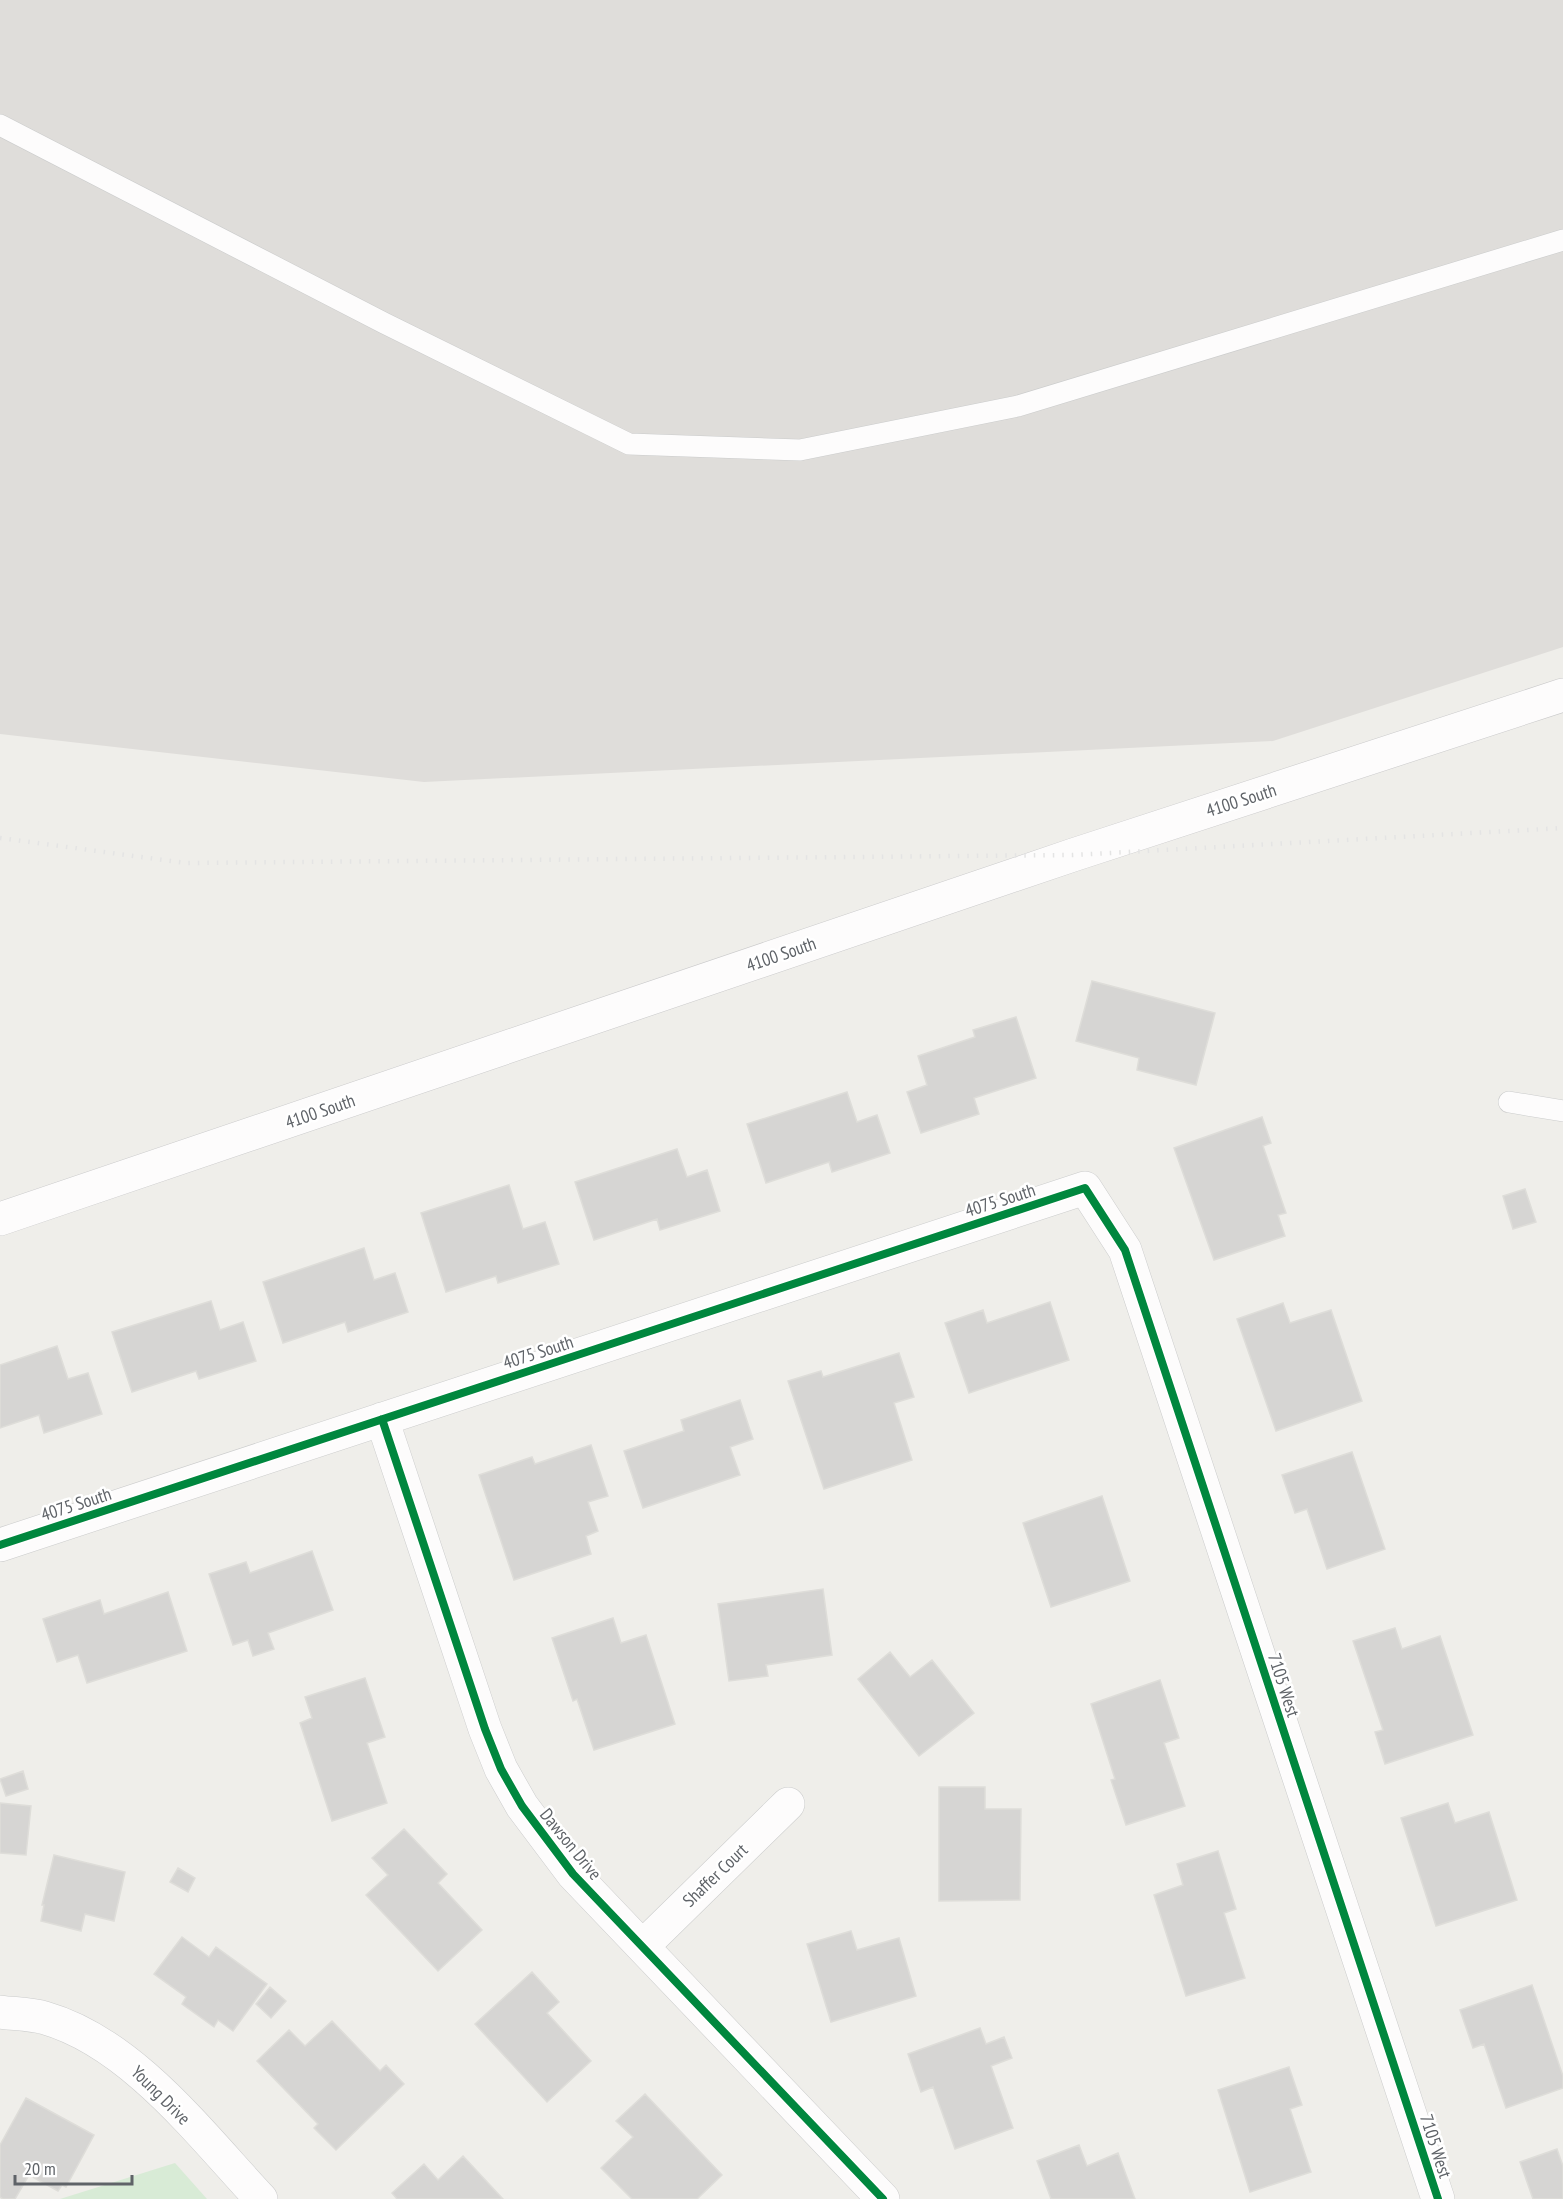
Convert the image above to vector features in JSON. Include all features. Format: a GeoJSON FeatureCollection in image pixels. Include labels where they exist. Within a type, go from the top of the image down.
{"type":"FeatureCollection","features":[{"type":"Feature","properties":{"kind":"street","name":"4100 South"},"geometry":{"type":"LineString","coordinates":[[0,1220],[1072,855],[1563,695]]}},
{"type":"Feature","properties":{"kind":"street","name":"4075 South"},"geometry":{"type":"LineString","coordinates":[[0,1545],[1086,1188]]}},
{"type":"Feature","properties":{"kind":"street","name":"7105 West"},"geometry":{"type":"LineString","coordinates":[[1086,1188],[1125,1250],[1438,2199]]}},
{"type":"Feature","properties":{"kind":"street","name":"Dawson Drive"},"geometry":{"type":"LineString","coordinates":[[382,1419],[485,1729],[501,1769],[545,1842],[573,1875],[883,2199]]}},
{"type":"Feature","properties":{"kind":"street","name":"Shaffer Court"},"geometry":{"type":"LineString","coordinates":[[643,1946],[788,1804]]}},
{"type":"Feature","properties":{"kind":"street","name":"Young Drive"},"geometry":{"type":"LineString","coordinates":[[0,2012],[46,2018],[108,2047],[145,2076],[261,2199]]}},
{"type":"Feature","properties":{"kind":"lane"},"geometry":{"type":"LineString","coordinates":[[0,125],[384,323],[629,444],[801,450],[1018,406],[1563,240]]}},
{"type":"Feature","properties":{"kind":"lane"},"geometry":{"type":"LineString","coordinates":[[1509,1102],[1563,1112]]}},
{"type":"Feature","properties":{"kind":"shaded area"},"geometry":{"type":"Polygon","coordinates":[[[0,0],[1563,0],[1563,647],[1273,741],[424,782],[0,734],[0,0]]]}},
{"type":"Feature","properties":{"kind":"green space"},"geometry":{"type":"Polygon","coordinates":[[[175,2163],[207,2199],[60,2199],[175,2163]]]}},
{"type":"Feature","properties":{"kind":"building"},"geometry":{"type":"Polygon","coordinates":[[[1092,981],[1215,1013],[1196,1085],[1137,1070],[1139,1058],[1076,1041],[1092,981]]]}},
{"type":"Feature","properties":{"kind":"building"},"geometry":{"type":"Polygon","coordinates":[[[1016,1017],[1036,1078],[974,1098],[979,1114],[921,1133],[907,1092],[927,1085],[918,1056],[975,1037],[973,1030],[1016,1017]]]}},
{"type":"Feature","properties":{"kind":"building"},"geometry":{"type":"Polygon","coordinates":[[[847,1092],[857,1122],[877,1115],[890,1153],[832,1172],[829,1162],[766,1183],[747,1124],[847,1092]]]}},
{"type":"Feature","properties":{"kind":"building"},"geometry":{"type":"Polygon","coordinates":[[[1262,1117],[1271,1143],[1263,1146],[1286,1213],[1278,1215],[1285,1236],[1214,1260],[1174,1148],[1262,1117]]]}},
{"type":"Feature","properties":{"kind":"building"},"geometry":{"type":"Polygon","coordinates":[[[677,1149],[687,1177],[707,1170],[720,1211],[660,1230],[657,1219],[594,1240],[575,1182],[677,1149]]]}},
{"type":"Feature","properties":{"kind":"building"},"geometry":{"type":"Polygon","coordinates":[[[509,1185],[523,1229],[545,1222],[559,1264],[498,1283],[496,1276],[446,1292],[421,1213],[509,1185]]]}},
{"type":"Feature","properties":{"kind":"building"},"geometry":{"type":"Polygon","coordinates":[[[1525,1189],[1536,1222],[1513,1229],[1503,1196],[1525,1189]]]}},
{"type":"Feature","properties":{"kind":"building"},"geometry":{"type":"Polygon","coordinates":[[[364,1248],[374,1280],[395,1273],[408,1312],[348,1332],[345,1322],[283,1343],[263,1282],[364,1248]]]}},
{"type":"Feature","properties":{"kind":"building"},"geometry":{"type":"Polygon","coordinates":[[[211,1301],[220,1330],[243,1322],[256,1361],[199,1379],[196,1371],[132,1392],[112,1332],[211,1301]]]}},
{"type":"Feature","properties":{"kind":"building"},"geometry":{"type":"Polygon","coordinates":[[[1050,1302],[1069,1360],[969,1393],[945,1323],[983,1310],[987,1323],[1050,1302]]]}},
{"type":"Feature","properties":{"kind":"building"},"geometry":{"type":"Polygon","coordinates":[[[1283,1303],[1290,1323],[1331,1310],[1362,1401],[1276,1431],[1237,1319],[1283,1303]]]}},
{"type":"Feature","properties":{"kind":"building"},"geometry":{"type":"Polygon","coordinates":[[[57,1346],[68,1379],[88,1373],[102,1414],[44,1433],[39,1415],[0,1428],[0,1365],[57,1346]]]}},
{"type":"Feature","properties":{"kind":"building"},"geometry":{"type":"Polygon","coordinates":[[[899,1353],[914,1397],[894,1403],[912,1460],[824,1489],[788,1381],[821,1371],[823,1377],[899,1353]]]}},
{"type":"Feature","properties":{"kind":"building"},"geometry":{"type":"Polygon","coordinates":[[[740,1400],[753,1439],[730,1447],[740,1475],[643,1508],[624,1451],[684,1431],[681,1420],[740,1400]]]}},
{"type":"Feature","properties":{"kind":"building"},"geometry":{"type":"Polygon","coordinates":[[[591,1445],[608,1496],[588,1502],[598,1531],[586,1536],[591,1554],[514,1580],[479,1475],[532,1457],[535,1464],[591,1445]]]}},
{"type":"Feature","properties":{"kind":"building"},"geometry":{"type":"Polygon","coordinates":[[[1352,1452],[1385,1549],[1327,1569],[1307,1509],[1295,1513],[1282,1475],[1352,1452]]]}},
{"type":"Feature","properties":{"kind":"building"},"geometry":{"type":"Polygon","coordinates":[[[1102,1496],[1130,1581],[1051,1607],[1023,1523],[1102,1496]]]}},
{"type":"Feature","properties":{"kind":"building"},"geometry":{"type":"Polygon","coordinates":[[[312,1551],[333,1610],[268,1633],[274,1649],[253,1656],[248,1640],[233,1645],[209,1574],[246,1562],[250,1573],[312,1551]]]}},
{"type":"Feature","properties":{"kind":"building"},"geometry":{"type":"Polygon","coordinates":[[[823,1589],[832,1655],[766,1665],[768,1676],[729,1681],[718,1604],[823,1589]]]}},
{"type":"Feature","properties":{"kind":"building"},"geometry":{"type":"Polygon","coordinates":[[[168,1592],[187,1651],[87,1683],[78,1655],[57,1662],[43,1619],[100,1600],[104,1614],[168,1592]]]}},
{"type":"Feature","properties":{"kind":"building"},"geometry":{"type":"Polygon","coordinates":[[[613,1618],[621,1643],[646,1635],[675,1724],[594,1750],[577,1699],[573,1701],[552,1638],[613,1618]]]}},
{"type":"Feature","properties":{"kind":"building"},"geometry":{"type":"Polygon","coordinates":[[[1395,1628],[1402,1649],[1440,1636],[1473,1735],[1385,1764],[1375,1732],[1383,1730],[1353,1641],[1395,1628]]]}},
{"type":"Feature","properties":{"kind":"building"},"geometry":{"type":"Polygon","coordinates":[[[890,1652],[910,1677],[932,1660],[974,1713],[919,1756],[858,1679],[890,1652]]]}},
{"type":"Feature","properties":{"kind":"building"},"geometry":{"type":"Polygon","coordinates":[[[365,1678],[385,1737],[367,1743],[387,1803],[332,1821],[300,1723],[312,1718],[305,1697],[365,1678]]]}},
{"type":"Feature","properties":{"kind":"building"},"geometry":{"type":"Polygon","coordinates":[[[1160,1680],[1179,1738],[1164,1743],[1185,1806],[1126,1825],[1111,1780],[1115,1779],[1091,1704],[1160,1680]]]}},
{"type":"Feature","properties":{"kind":"building"},"geometry":{"type":"Polygon","coordinates":[[[23,1771],[28,1789],[6,1796],[0,1779],[23,1771]]]}},
{"type":"Feature","properties":{"kind":"building"},"geometry":{"type":"Polygon","coordinates":[[[939,1787],[985,1787],[985,1809],[1021,1809],[1020,1900],[939,1901],[939,1787]]]}},
{"type":"Feature","properties":{"kind":"building"},"geometry":{"type":"Polygon","coordinates":[[[0,1803],[31,1806],[26,1855],[0,1853],[0,1803]]]}},
{"type":"Feature","properties":{"kind":"building"},"geometry":{"type":"Polygon","coordinates":[[[1448,1803],[1455,1823],[1489,1812],[1517,1900],[1436,1926],[1401,1818],[1448,1803]]]}},
{"type":"Feature","properties":{"kind":"building"},"geometry":{"type":"Polygon","coordinates":[[[404,1829],[447,1874],[438,1883],[482,1930],[438,1971],[366,1895],[388,1875],[372,1858],[404,1829]]]}},
{"type":"Feature","properties":{"kind":"building"},"geometry":{"type":"Polygon","coordinates":[[[1218,1851],[1236,1909],[1224,1913],[1245,1978],[1186,1996],[1154,1895],[1183,1885],[1177,1864],[1218,1851]]]}},
{"type":"Feature","properties":{"kind":"building"},"geometry":{"type":"Polygon","coordinates":[[[54,1855],[125,1872],[114,1921],[85,1914],[81,1931],[41,1921],[44,1905],[42,1905],[54,1855]]]}},
{"type":"Feature","properties":{"kind":"building"},"geometry":{"type":"Polygon","coordinates":[[[178,1868],[195,1878],[188,1892],[170,1882],[178,1868]]]}},
{"type":"Feature","properties":{"kind":"building"},"geometry":{"type":"Polygon","coordinates":[[[851,1931],[857,1950],[899,1938],[916,1996],[831,2022],[807,1944],[851,1931]]]}},
{"type":"Feature","properties":{"kind":"building"},"geometry":{"type":"Polygon","coordinates":[[[182,1937],[209,1957],[216,1947],[267,1984],[233,2031],[218,2020],[214,2027],[182,2004],[186,1997],[154,1974],[182,1937]]]}},
{"type":"Feature","properties":{"kind":"building"},"geometry":{"type":"Polygon","coordinates":[[[532,1972],[559,2002],[547,2013],[591,2061],[547,2102],[475,2024],[532,1972]]]}},
{"type":"Feature","properties":{"kind":"building"},"geometry":{"type":"Polygon","coordinates":[[[1532,1985],[1563,2076],[1563,2088],[1506,2108],[1484,2044],[1473,2048],[1460,2010],[1532,1985]]]}},
{"type":"Feature","properties":{"kind":"building"},"geometry":{"type":"Polygon","coordinates":[[[270,1987],[286,2001],[271,2018],[256,2004],[270,1987]]]}},
{"type":"Feature","properties":{"kind":"building"},"geometry":{"type":"Polygon","coordinates":[[[332,2021],[380,2071],[386,2065],[404,2084],[336,2150],[314,2128],[318,2124],[257,2061],[289,2030],[305,2046],[332,2021]]]}},
{"type":"Feature","properties":{"kind":"building"},"geometry":{"type":"Polygon","coordinates":[[[980,2028],[986,2044],[1004,2037],[1012,2058],[991,2066],[1013,2128],[955,2149],[933,2087],[921,2092],[908,2054],[980,2028]]]}},
{"type":"Feature","properties":{"kind":"building"},"geometry":{"type":"Polygon","coordinates":[[[1289,2067],[1302,2105],[1290,2109],[1311,2172],[1250,2192],[1218,2090],[1289,2067]]]}},
{"type":"Feature","properties":{"kind":"building"},"geometry":{"type":"Polygon","coordinates":[[[645,2094],[722,2175],[697,2199],[632,2199],[601,2168],[633,2137],[616,2121],[645,2094]]]}},
{"type":"Feature","properties":{"kind":"building"},"geometry":{"type":"Polygon","coordinates":[[[26,2098],[94,2135],[66,2187],[62,2185],[58,2191],[29,2175],[15,2199],[3,2199],[0,2197],[0,2145],[26,2098]]]}},
{"type":"Feature","properties":{"kind":"building"},"geometry":{"type":"Polygon","coordinates":[[[1079,2145],[1087,2166],[1118,2153],[1135,2199],[1051,2199],[1037,2161],[1079,2145]]]}},
{"type":"Feature","properties":{"kind":"building"},"geometry":{"type":"Polygon","coordinates":[[[1557,2149],[1563,2166],[1563,2199],[1533,2199],[1520,2162],[1557,2149]]]}},
{"type":"Feature","properties":{"kind":"building"},"geometry":{"type":"Polygon","coordinates":[[[463,2156],[503,2199],[397,2199],[392,2193],[424,2164],[438,2180],[463,2156]]]}},
{"type":"Feature","properties":{"kind":"railway"},"geometry":{"type":"LineString","coordinates":[[0,838],[186,863],[1073,855],[1563,828]]}},
{"type":"Feature","properties":{"kind":"cycle path"},"geometry":{"type":"LineString","coordinates":[[0,1545],[1085,1188],[1125,1250],[1438,2199]]}},
{"type":"Feature","properties":{"kind":"cycle path"},"geometry":{"type":"LineString","coordinates":[[382,1419],[485,1729],[501,1769],[522,1806],[573,1874],[883,2199]]}}]}
